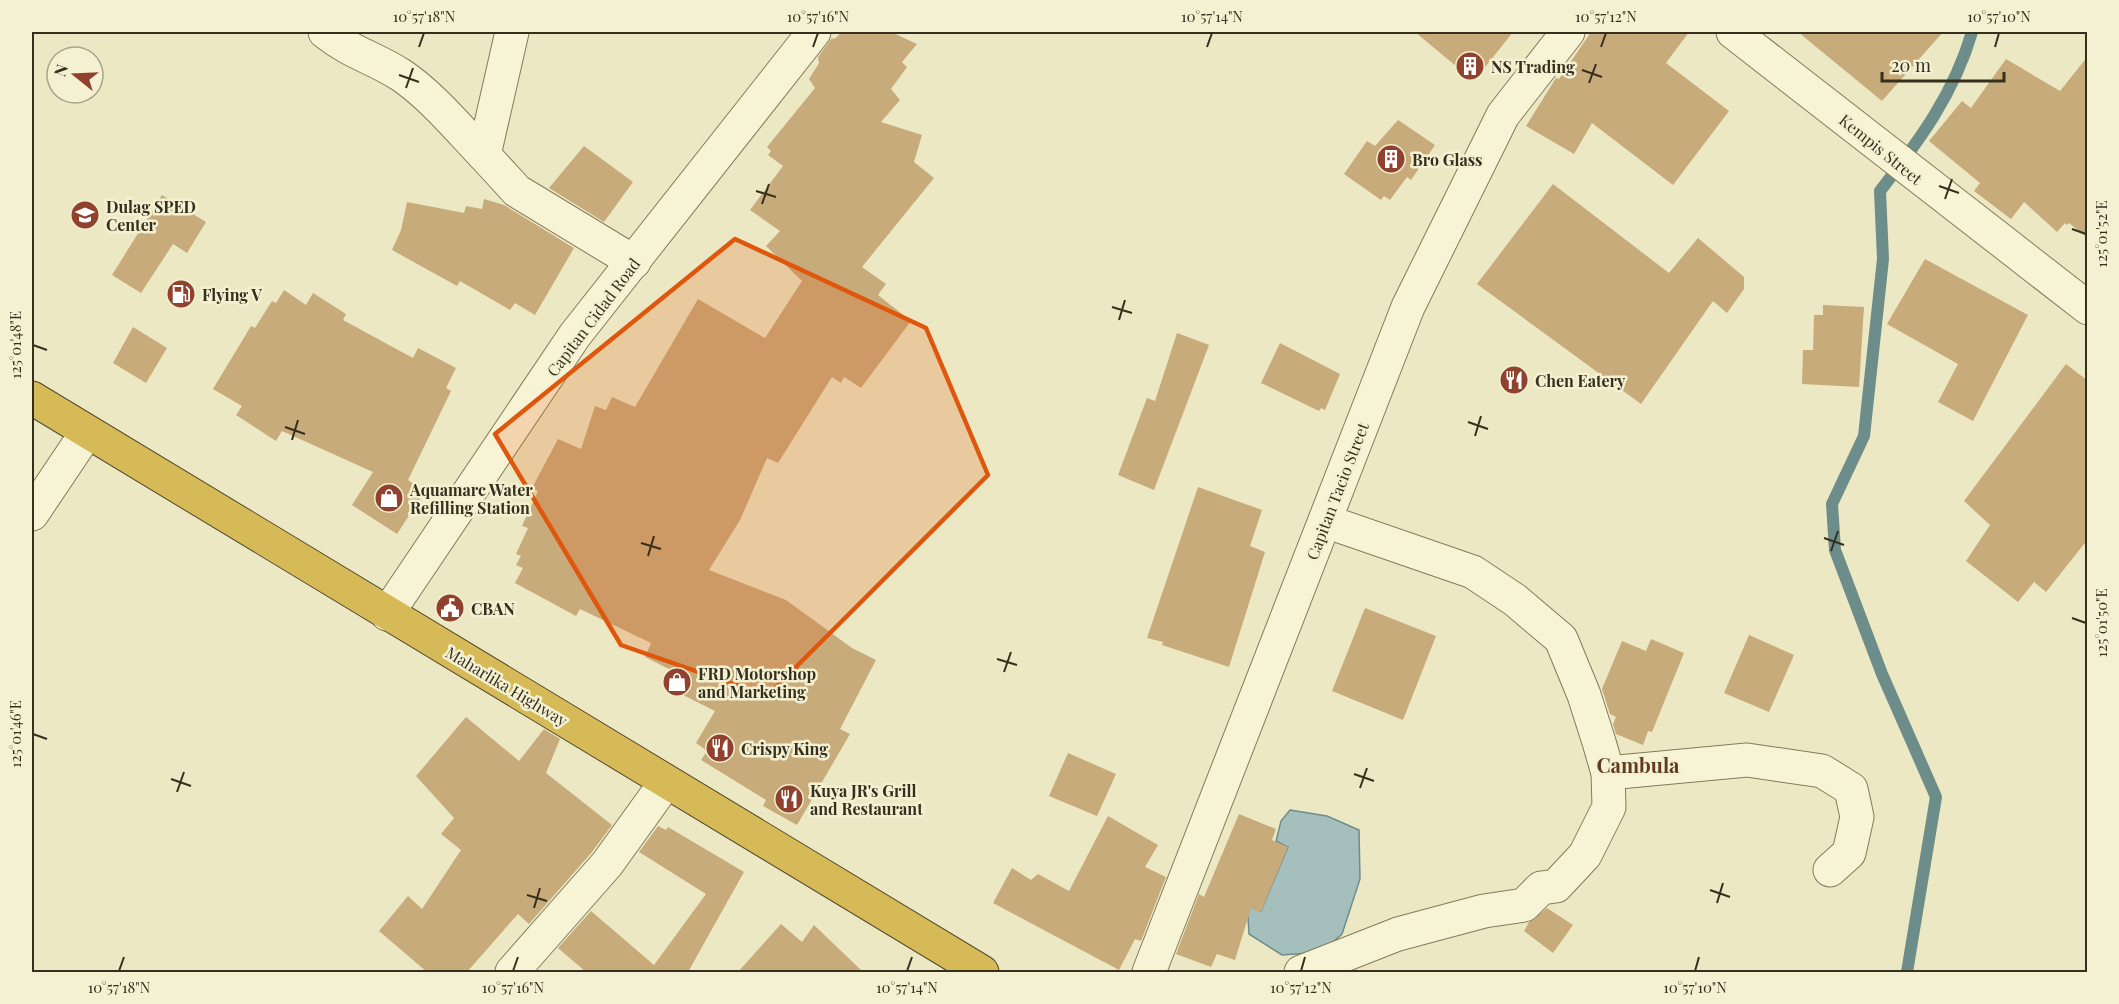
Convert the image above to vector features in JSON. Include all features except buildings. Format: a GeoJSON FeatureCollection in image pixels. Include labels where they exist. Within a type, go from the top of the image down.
{"type":"FeatureCollection","features":[{"type":"Feature","properties":{"kind":"highway","name":"Maharlika Highway"},"geometry":{"type":"LineString","coordinates":[[32,398],[982,972]]}},
{"type":"Feature","properties":{"kind":"street"},"geometry":{"type":"LineString","coordinates":[[325,32],[345,48],[400,75],[437,106],[517,191],[634,262]]}},
{"type":"Feature","properties":{"kind":"street"},"geometry":{"type":"LineString","coordinates":[[484,155],[512,32]]}},
{"type":"Feature","properties":{"kind":"street","name":"Capitan Cidad Road"},"geometry":{"type":"LineString","coordinates":[[387,614],[575,335],[814,32]]}},
{"type":"Feature","properties":{"kind":"street","name":"Capitan Tacio Street"},"geometry":{"type":"LineString","coordinates":[[1149,972],[1408,307],[1503,115],[1568,32]]}},
{"type":"Feature","properties":{"kind":"street","name":"Kempis Street"},"geometry":{"type":"LineString","coordinates":[[1733,32],[2088,308]]}},
{"type":"Feature","properties":{"kind":"street"},"geometry":{"type":"LineString","coordinates":[[32,513],[87,432]]}},
{"type":"Feature","properties":{"kind":"street"},"geometry":{"type":"LineString","coordinates":[[1301,972],[1398,934],[1484,911],[1524,905],[1541,888],[1556,886],[1585,855],[1609,807],[1608,774],[1584,695],[1561,639],[1515,600],[1473,572],[1325,521]]}},
{"type":"Feature","properties":{"kind":"street"},"geometry":{"type":"LineString","coordinates":[[1608,774],[1748,760],[1822,771],[1851,789],[1857,817],[1849,853],[1830,870]]}},
{"type":"Feature","properties":{"kind":"street"},"geometry":{"type":"LineString","coordinates":[[512,972],[607,864],[666,782]]}},
{"type":"Feature","properties":{"kind":"highlighted area"},"geometry":{"type":"Polygon","coordinates":[[[735,239],[926,328],[988,475],[767,696],[621,645],[495,434],[735,239]]]}},
{"type":"Feature","properties":{"kind":"water"},"geometry":{"type":"Polygon","coordinates":[[[1290,810],[1327,816],[1359,830],[1360,879],[1342,934],[1322,952],[1282,955],[1249,934],[1248,917],[1231,911],[1235,901],[1261,911],[1288,847],[1276,841],[1281,821],[1290,810]]]}},
{"type":"Feature","properties":{"kind":"waterway"},"geometry":{"type":"LineString","coordinates":[[1907,972],[1936,797],[1882,674],[1835,550],[1832,504],[1864,436],[1883,259],[1880,191],[1934,116],[1956,76],[1972,32]]}},
{"type":"Feature","properties":{"kind":"place","name":"NS Trading"},"geometry":{"type":"Point","coordinates":[1470,66]}},
{"type":"Feature","properties":{"kind":"place","name":"Bro Glass"},"geometry":{"type":"Point","coordinates":[1391,159]}},
{"type":"Feature","properties":{"kind":"place","name":"Dulag SPED Center"},"geometry":{"type":"Point","coordinates":[85,215]}},
{"type":"Feature","properties":{"kind":"place","name":"Flying V"},"geometry":{"type":"Point","coordinates":[181,294]}},
{"type":"Feature","properties":{"kind":"place","name":"Chen Eatery"},"geometry":{"type":"Point","coordinates":[1514,380]}},
{"type":"Feature","properties":{"kind":"place","name":"Aquamarc Water Refilling Station"},"geometry":{"type":"Point","coordinates":[389,498]}},
{"type":"Feature","properties":{"kind":"place","name":"CBAN"},"geometry":{"type":"Point","coordinates":[450,608]}},
{"type":"Feature","properties":{"kind":"place","name":"FRD Motorshop and Marketing"},"geometry":{"type":"Point","coordinates":[677,682]}},
{"type":"Feature","properties":{"kind":"place","name":"Crispy King"},"geometry":{"type":"Point","coordinates":[720,748]}},
{"type":"Feature","properties":{"kind":"place","name":"Kuya JR's Grill and Restaurant"},"geometry":{"type":"Point","coordinates":[789,799]}},
{"type":"Feature","properties":{"kind":"district","name":"Cambula"},"geometry":{"type":"Point","coordinates":[1638,764]}}]}
